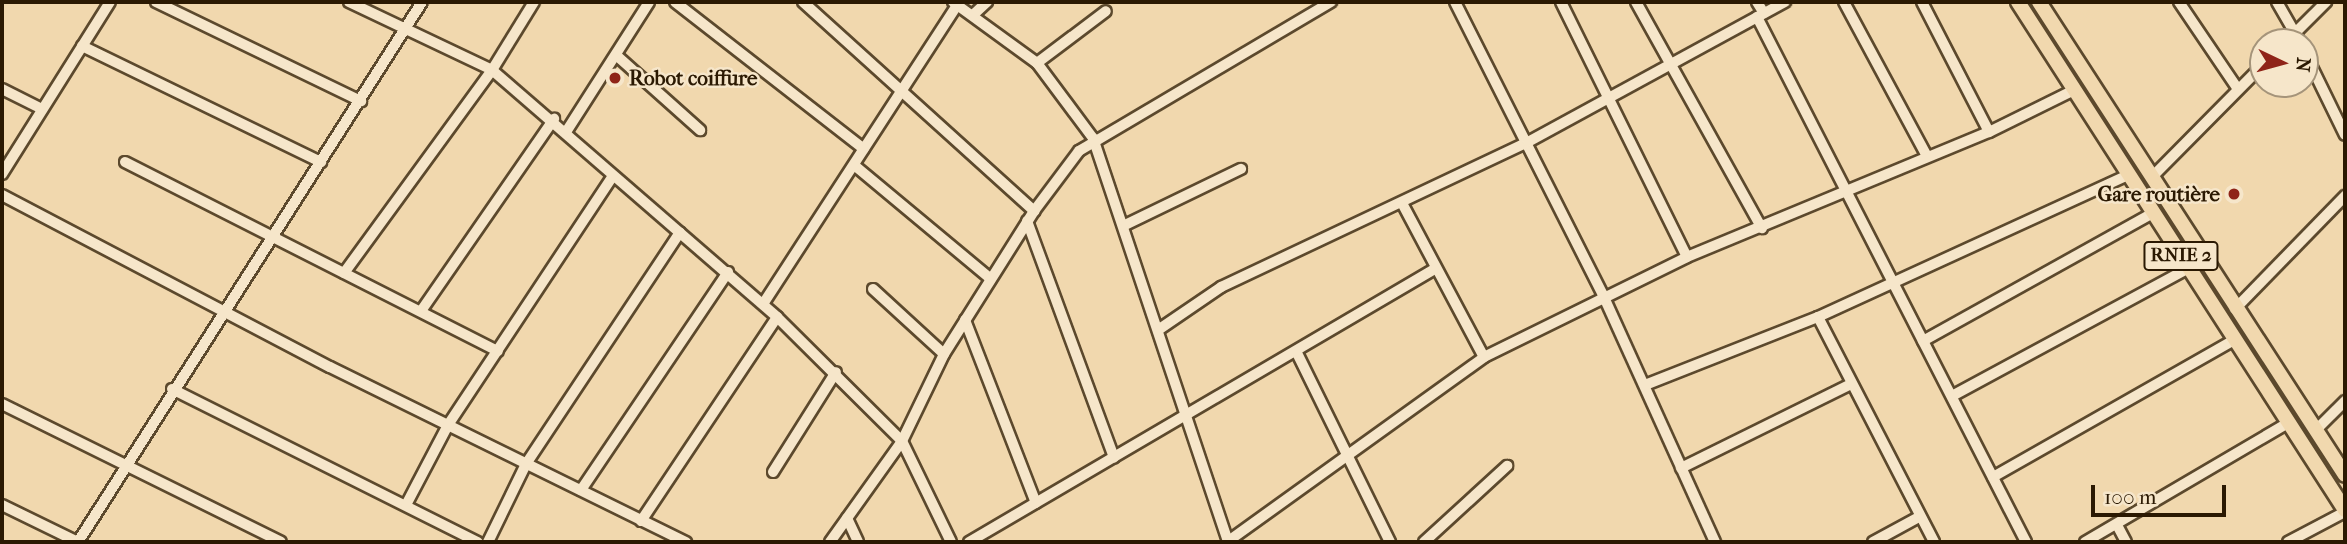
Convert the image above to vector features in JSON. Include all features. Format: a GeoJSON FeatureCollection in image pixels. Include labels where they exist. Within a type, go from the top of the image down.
{"type":"FeatureCollection","features":[{"type":"Feature","properties":{"kind":"main road","name":"RNIE 2"},"geometry":{"type":"LineString","coordinates":[[2018,2],[2345,511]]}},
{"type":"Feature","properties":{"kind":"main road","name":"RNIE 2"},"geometry":{"type":"LineString","coordinates":[[2039,2],[2235,309],[2345,475]]}},
{"type":"Feature","properties":{"kind":"street"},"geometry":{"type":"LineString","coordinates":[[2,174],[110,2]]}},
{"type":"Feature","properties":{"kind":"street"},"geometry":{"type":"LineString","coordinates":[[156,2],[361,101]]}},
{"type":"Feature","properties":{"kind":"street"},"geometry":{"type":"LineString","coordinates":[[349,2],[407,32],[492,70],[554,119],[613,176],[764,304],[836,372],[902,441],[951,542]]}},
{"type":"Feature","properties":{"kind":"street"},"geometry":{"type":"LineString","coordinates":[[2,505],[78,542],[128,467],[172,389],[407,32],[422,2]]}},
{"type":"Feature","properties":{"kind":"street"},"geometry":{"type":"LineString","coordinates":[[344,273],[492,70],[534,2]]}},
{"type":"Feature","properties":{"kind":"street"},"geometry":{"type":"LineString","coordinates":[[566,132],[649,2]]}},
{"type":"Feature","properties":{"kind":"street"},"geometry":{"type":"LineString","coordinates":[[675,2],[864,149]]}},
{"type":"Feature","properties":{"kind":"street"},"geometry":{"type":"LineString","coordinates":[[803,2],[1034,211]]}},
{"type":"Feature","properties":{"kind":"street"},"geometry":{"type":"LineString","coordinates":[[974,14],[987,2]]}},
{"type":"Feature","properties":{"kind":"street"},"geometry":{"type":"LineString","coordinates":[[830,542],[902,441],[944,354],[1027,221],[1093,138],[1331,2]]}},
{"type":"Feature","properties":{"kind":"street"},"geometry":{"type":"LineString","coordinates":[[1455,2],[1603,295],[1715,542]]}},
{"type":"Feature","properties":{"kind":"street"},"geometry":{"type":"LineString","coordinates":[[1561,2],[1687,257]]}},
{"type":"Feature","properties":{"kind":"street"},"geometry":{"type":"LineString","coordinates":[[1636,2],[1762,228]]}},
{"type":"Feature","properties":{"kind":"street"},"geometry":{"type":"LineString","coordinates":[[1757,2],[1846,191],[2026,542]]}},
{"type":"Feature","properties":{"kind":"street"},"geometry":{"type":"LineString","coordinates":[[1161,328],[1221,286],[1528,142],[1785,2]]}},
{"type":"Feature","properties":{"kind":"street"},"geometry":{"type":"LineString","coordinates":[[1844,2],[1927,156]]}},
{"type":"Feature","properties":{"kind":"street"},"geometry":{"type":"LineString","coordinates":[[1922,2],[1989,132]]}},
{"type":"Feature","properties":{"kind":"street"},"geometry":{"type":"LineString","coordinates":[[2179,2],[2238,89]]}},
{"type":"Feature","properties":{"kind":"street"},"geometry":{"type":"LineString","coordinates":[[2277,2],[2292,28]]}},
{"type":"Feature","properties":{"kind":"street"},"geometry":{"type":"LineString","coordinates":[[2304,28],[2326,2]]}},
{"type":"Feature","properties":{"kind":"street"},"geometry":{"type":"LineString","coordinates":[[764,304],[955,4],[974,14],[1037,63],[1093,138],[1161,328],[1228,542],[1346,453],[1483,357],[1603,295],[1687,257],[1989,132],[2074,90]]}},
{"type":"Feature","properties":{"kind":"street"},"geometry":{"type":"LineString","coordinates":[[1037,63],[1106,11]]}},
{"type":"Feature","properties":{"kind":"street"},"geometry":{"type":"LineString","coordinates":[[82,46],[321,162]]}},
{"type":"Feature","properties":{"kind":"street"},"geometry":{"type":"LineString","coordinates":[[616,55],[700,130]]}},
{"type":"Feature","properties":{"kind":"street"},"geometry":{"type":"LineString","coordinates":[[2152,176],[2249,78]]}},
{"type":"Feature","properties":{"kind":"street"},"geometry":{"type":"LineString","coordinates":[[2319,82],[2345,135]]}},
{"type":"Feature","properties":{"kind":"street"},"geometry":{"type":"LineString","coordinates":[[2,89],[42,109]]}},
{"type":"Feature","properties":{"kind":"street"},"geometry":{"type":"LineString","coordinates":[[421,311],[554,119]]}},
{"type":"Feature","properties":{"kind":"street"},"geometry":{"type":"LineString","coordinates":[[125,162],[498,351]]}},
{"type":"Feature","properties":{"kind":"street"},"geometry":{"type":"LineString","coordinates":[[854,165],[991,278]]}},
{"type":"Feature","properties":{"kind":"street"},"geometry":{"type":"LineString","coordinates":[[1125,225],[1241,169]]}},
{"type":"Feature","properties":{"kind":"street"},"geometry":{"type":"LineString","coordinates":[[1645,384],[1818,317],[2128,175]]}},
{"type":"Feature","properties":{"kind":"street"},"geometry":{"type":"LineString","coordinates":[[406,505],[449,425],[613,176]]}},
{"type":"Feature","properties":{"kind":"street"},"geometry":{"type":"LineString","coordinates":[[2,195],[449,425],[686,542]]}},
{"type":"Feature","properties":{"kind":"street"},"geometry":{"type":"LineString","coordinates":[[2235,309],[2345,197]]}},
{"type":"Feature","properties":{"kind":"street"},"geometry":{"type":"LineString","coordinates":[[1402,203],[1433,270],[1483,357]]}},
{"type":"Feature","properties":{"kind":"street"},"geometry":{"type":"LineString","coordinates":[[1923,341],[2153,212]]}},
{"type":"Feature","properties":{"kind":"street"},"geometry":{"type":"LineString","coordinates":[[1027,221],[1114,458]]}},
{"type":"Feature","properties":{"kind":"street"},"geometry":{"type":"LineString","coordinates":[[488,542],[526,464],[680,232]]}},
{"type":"Feature","properties":{"kind":"street"},"geometry":{"type":"LineString","coordinates":[[1952,396],[2189,268]]}},
{"type":"Feature","properties":{"kind":"street"},"geometry":{"type":"LineString","coordinates":[[969,542],[1297,353],[1433,270]]}},
{"type":"Feature","properties":{"kind":"street"},"geometry":{"type":"LineString","coordinates":[[580,490],[728,272]]}},
{"type":"Feature","properties":{"kind":"street"},"geometry":{"type":"LineString","coordinates":[[873,289],[944,354]]}},
{"type":"Feature","properties":{"kind":"street"},"geometry":{"type":"LineString","coordinates":[[641,521],[777,317]]}},
{"type":"Feature","properties":{"kind":"street"},"geometry":{"type":"LineString","coordinates":[[1818,317],[1849,385],[1934,542]]}},
{"type":"Feature","properties":{"kind":"street"},"geometry":{"type":"LineString","coordinates":[[965,320],[1036,503]]}},
{"type":"Feature","properties":{"kind":"street"},"geometry":{"type":"LineString","coordinates":[[1993,477],[2234,340]]}},
{"type":"Feature","properties":{"kind":"street"},"geometry":{"type":"LineString","coordinates":[[1297,353],[1390,542]]}},
{"type":"Feature","properties":{"kind":"street"},"geometry":{"type":"LineString","coordinates":[[773,472],[836,372]]}},
{"type":"Feature","properties":{"kind":"street"},"geometry":{"type":"LineString","coordinates":[[1681,468],[1849,385]]}},
{"type":"Feature","properties":{"kind":"street"},"geometry":{"type":"LineString","coordinates":[[172,389],[478,542]]}},
{"type":"Feature","properties":{"kind":"street"},"geometry":{"type":"LineString","coordinates":[[2316,430],[2345,401]]}},
{"type":"Feature","properties":{"kind":"street"},"geometry":{"type":"LineString","coordinates":[[2,404],[281,542]]}},
{"type":"Feature","properties":{"kind":"street"},"geometry":{"type":"LineString","coordinates":[[2085,542],[2288,423]]}},
{"type":"Feature","properties":{"kind":"street"},"geometry":{"type":"LineString","coordinates":[[1424,542],[1507,466]]}},
{"type":"Feature","properties":{"kind":"street"},"geometry":{"type":"LineString","coordinates":[[2288,542],[2345,511]]}},
{"type":"Feature","properties":{"kind":"street"},"geometry":{"type":"LineString","coordinates":[[1873,542],[1919,517]]}},
{"type":"Feature","properties":{"kind":"street"},"geometry":{"type":"LineString","coordinates":[[847,518],[858,542]]}},
{"type":"Feature","properties":{"kind":"street"},"geometry":{"type":"LineString","coordinates":[[2117,524],[2126,542]]}},
{"type":"Feature","properties":{"kind":"place","name":"Robot coiffure"},"geometry":{"type":"Point","coordinates":[615,78]}},
{"type":"Feature","properties":{"kind":"place","name":"Gare routière"},"geometry":{"type":"Point","coordinates":[2234,194]}}]}
